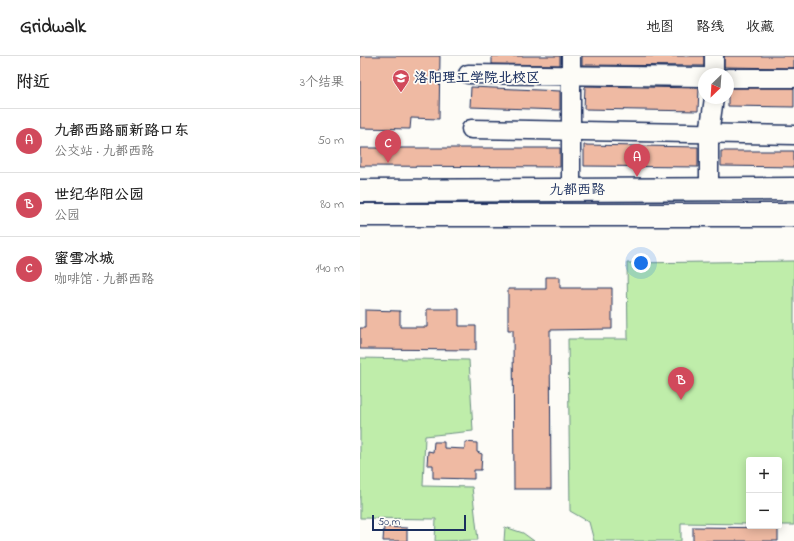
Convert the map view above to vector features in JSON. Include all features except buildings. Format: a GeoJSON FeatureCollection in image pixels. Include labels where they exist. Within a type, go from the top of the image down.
{"type":"FeatureCollection","features":[{"type":"Feature","properties":{"kind":"main road","name":"九都西路"},"geometry":{"type":"LineString","coordinates":[[360,191],[794,189]]}},
{"type":"Feature","properties":{"kind":"main road","name":"九都西路"},"geometry":{"type":"LineString","coordinates":[[360,215],[794,215]]}},
{"type":"Feature","properties":{"kind":"street"},"geometry":{"type":"LineString","coordinates":[[571,56],[571,190]]}},
{"type":"Feature","properties":{"kind":"street"},"geometry":{"type":"LineString","coordinates":[[714,56],[714,68]]}},
{"type":"Feature","properties":{"kind":"street"},"geometry":{"type":"LineString","coordinates":[[468,74],[698,77]]}},
{"type":"Feature","properties":{"kind":"street"},"geometry":{"type":"LineString","coordinates":[[734,78],[794,78]]}},
{"type":"Feature","properties":{"kind":"street"},"geometry":{"type":"LineString","coordinates":[[709,189],[709,134],[713,104]]}},
{"type":"Feature","properties":{"kind":"street"},"geometry":{"type":"LineString","coordinates":[[471,129],[794,136]]}},
{"type":"Feature","properties":{"kind":"green space"},"geometry":{"type":"Polygon","coordinates":[[[794,261],[794,525],[782,525],[782,457],[746,457],[746,524],[681,523],[681,541],[594,541],[589,522],[570,511],[568,339],[628,339],[627,263],[794,261]]]}},
{"type":"Feature","properties":{"kind":"green space"},"geometry":{"type":"Polygon","coordinates":[[[360,358],[469,360],[473,431],[425,436],[423,486],[472,487],[478,540],[435,541],[436,519],[360,518],[360,358]]]}},
{"type":"Feature","properties":{"kind":"green space"},"geometry":{"type":"Polygon","coordinates":[[[505,527],[523,533],[534,541],[504,541],[505,527]]]}},
{"type":"Feature","properties":{"kind":"place","name":"洛阳理工学院北校区"},"geometry":{"type":"Point","coordinates":[401,93]}},
{"type":"Feature","properties":{"kind":"place","name":"蜜雪冰城"},"geometry":{"type":"Point","coordinates":[388,163]}},
{"type":"Feature","properties":{"kind":"place","name":"九都西路丽新路口东"},"geometry":{"type":"Point","coordinates":[637,177]}},
{"type":"Feature","properties":{"kind":"place","name":"世纪华阳公园"},"geometry":{"type":"Point","coordinates":[681,400]}}]}
